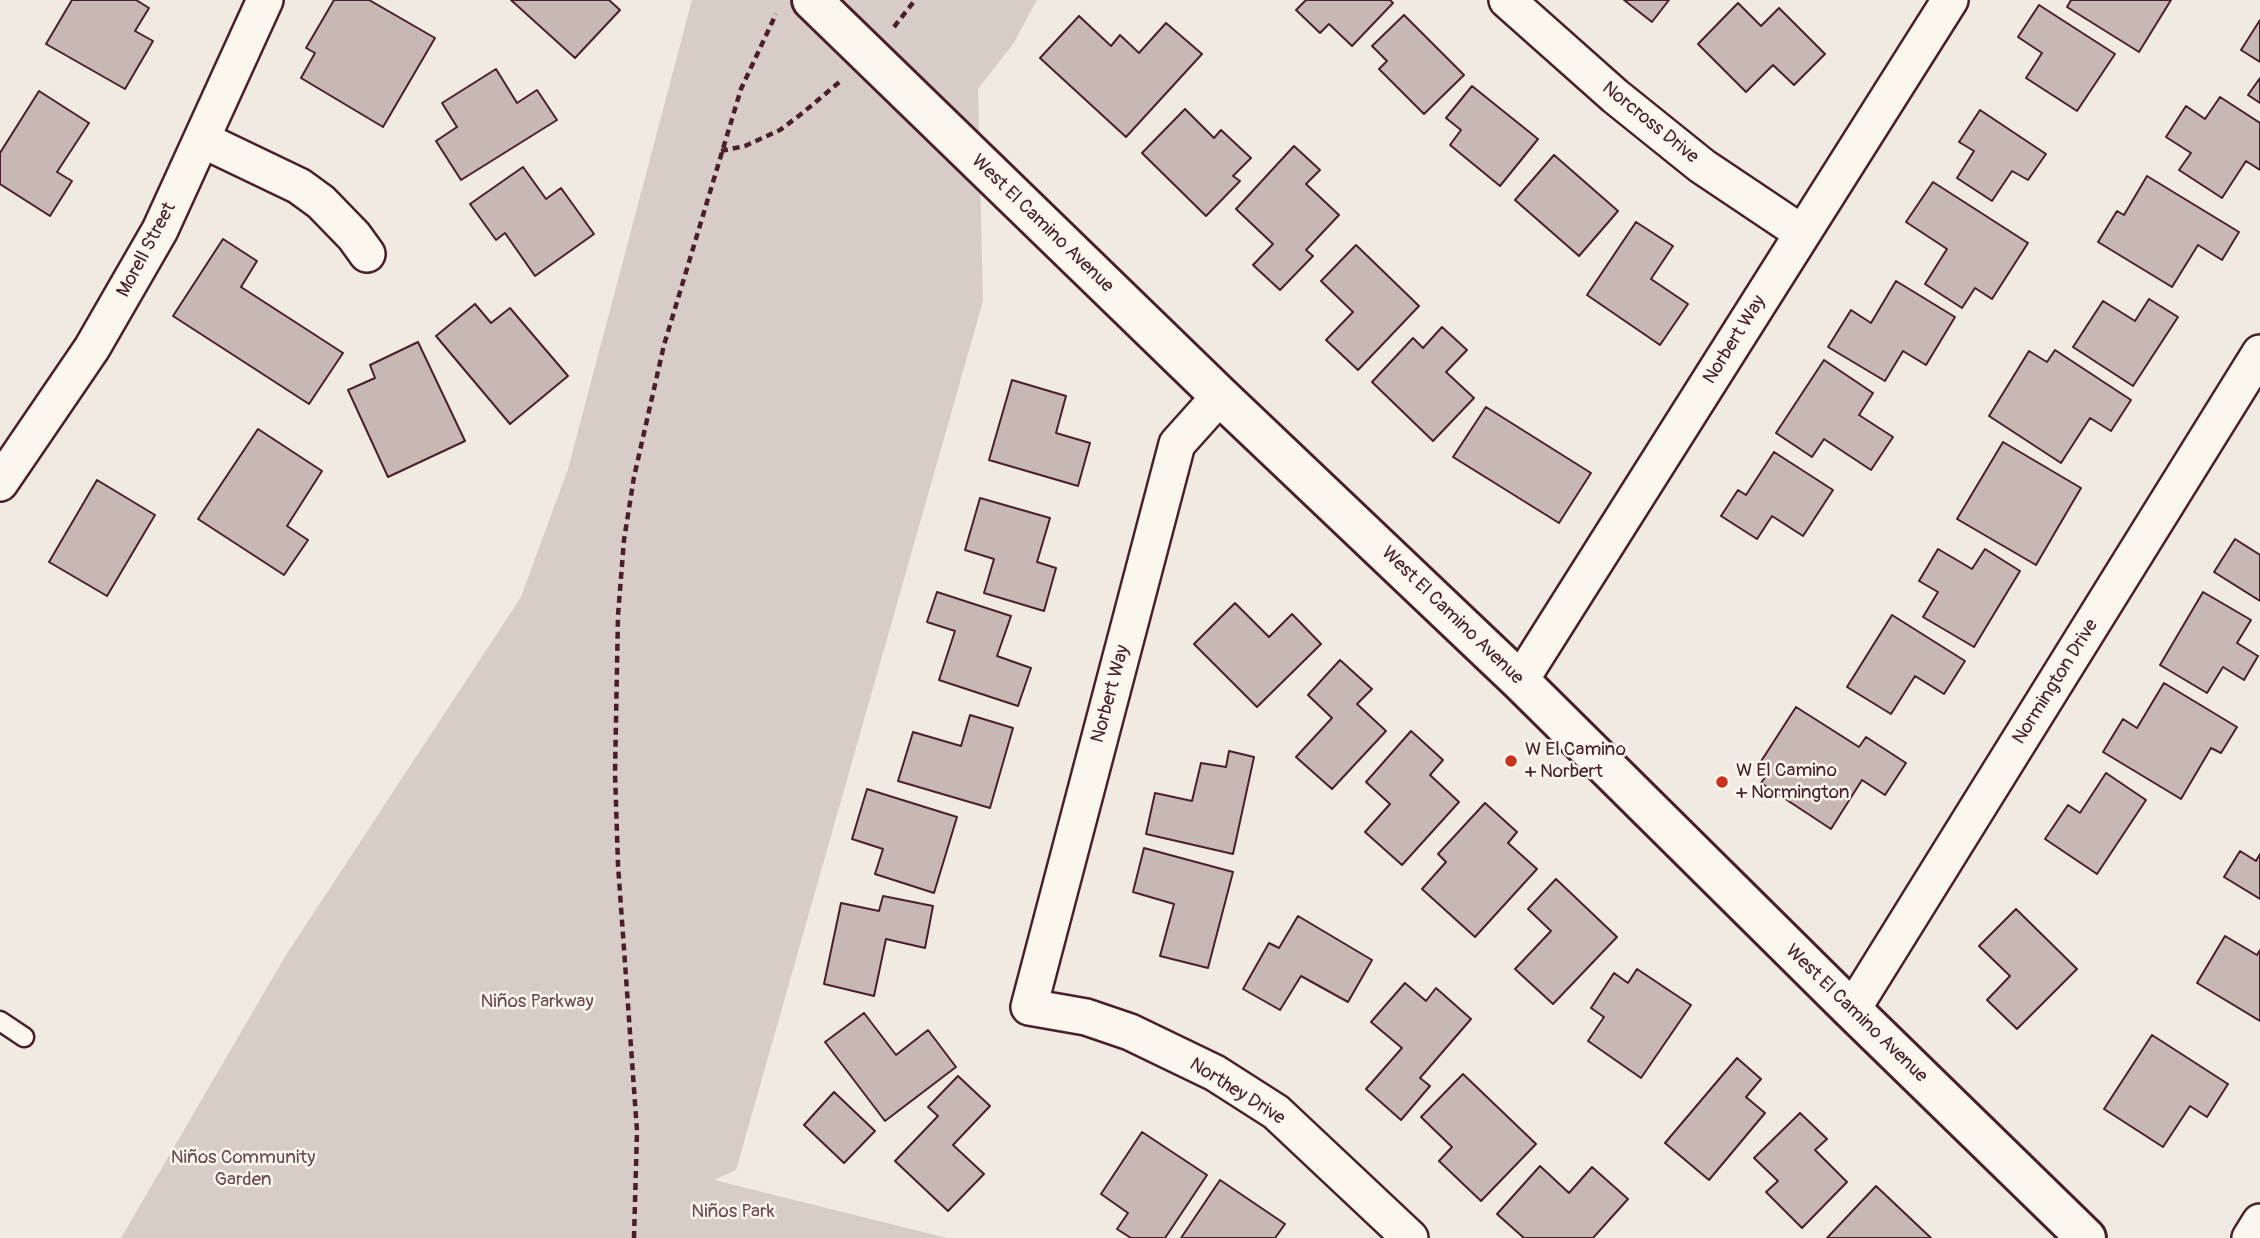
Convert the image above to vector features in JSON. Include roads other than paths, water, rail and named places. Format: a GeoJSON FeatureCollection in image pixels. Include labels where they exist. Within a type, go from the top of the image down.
{"type":"FeatureCollection","features":[{"type":"Feature","properties":{"kind":"main road","name":"West El Camino Avenue"},"geometry":{"type":"LineString","coordinates":[[812,0],[1220,396],[1520,681],[2086,1238]]}},
{"type":"Feature","properties":{"kind":"street","name":"Morell Street"},"geometry":{"type":"LineString","coordinates":[[0,483],[92,348],[160,230],[265,0]]}},
{"type":"Feature","properties":{"kind":"street","name":"Norcross Drive"},"geometry":{"type":"LineString","coordinates":[[1507,0],[1615,96],[1691,157],[1802,233]]}},
{"type":"Feature","properties":{"kind":"street","name":"Norbert Way"},"geometry":{"type":"LineString","coordinates":[[1520,681],[1950,0]]}},
{"type":"Feature","properties":{"kind":"street"},"geometry":{"type":"LineString","coordinates":[[203,140],[299,186],[321,202],[354,236],[367,254]]}},
{"type":"Feature","properties":{"kind":"street","name":"Normington Drive"},"geometry":{"type":"LineString","coordinates":[[1852,1010],[2260,353]]}},
{"type":"Feature","properties":{"kind":"street","name":"Norbert Way"},"geometry":{"type":"LineString","coordinates":[[1029,1007],[1177,444],[1220,396]]}},
{"type":"Feature","properties":{"kind":"street","name":"Northey Drive"},"geometry":{"type":"LineString","coordinates":[[1029,1007],[1086,1017],[1130,1032],[1215,1073],[1276,1112],[1410,1238]]}},
{"type":"Feature","properties":{"kind":"street"},"geometry":{"type":"LineString","coordinates":[[2250,1238],[2260,1222]]}},
{"type":"Feature","properties":{"kind":"lane"},"geometry":{"type":"LineString","coordinates":[[0,1021],[24,1037]]}},
{"type":"Feature","properties":{"kind":"place","name":"W El Camino + Norbert"},"geometry":{"type":"Point","coordinates":[1511,761]}},
{"type":"Feature","properties":{"kind":"place","name":"W El Camino + Normington"},"geometry":{"type":"Point","coordinates":[1722,782]}},
{"type":"Feature","properties":{"kind":"park label","name":"Niños Parkway"},"geometry":{"type":"Point","coordinates":[537,1002]}},
{"type":"Feature","properties":{"kind":"park label","name":"Niños Community Garden"},"geometry":{"type":"Point","coordinates":[243,1169]}},
{"type":"Feature","properties":{"kind":"park label","name":"Niños Park"},"geometry":{"type":"Point","coordinates":[733,1212]}}]}
